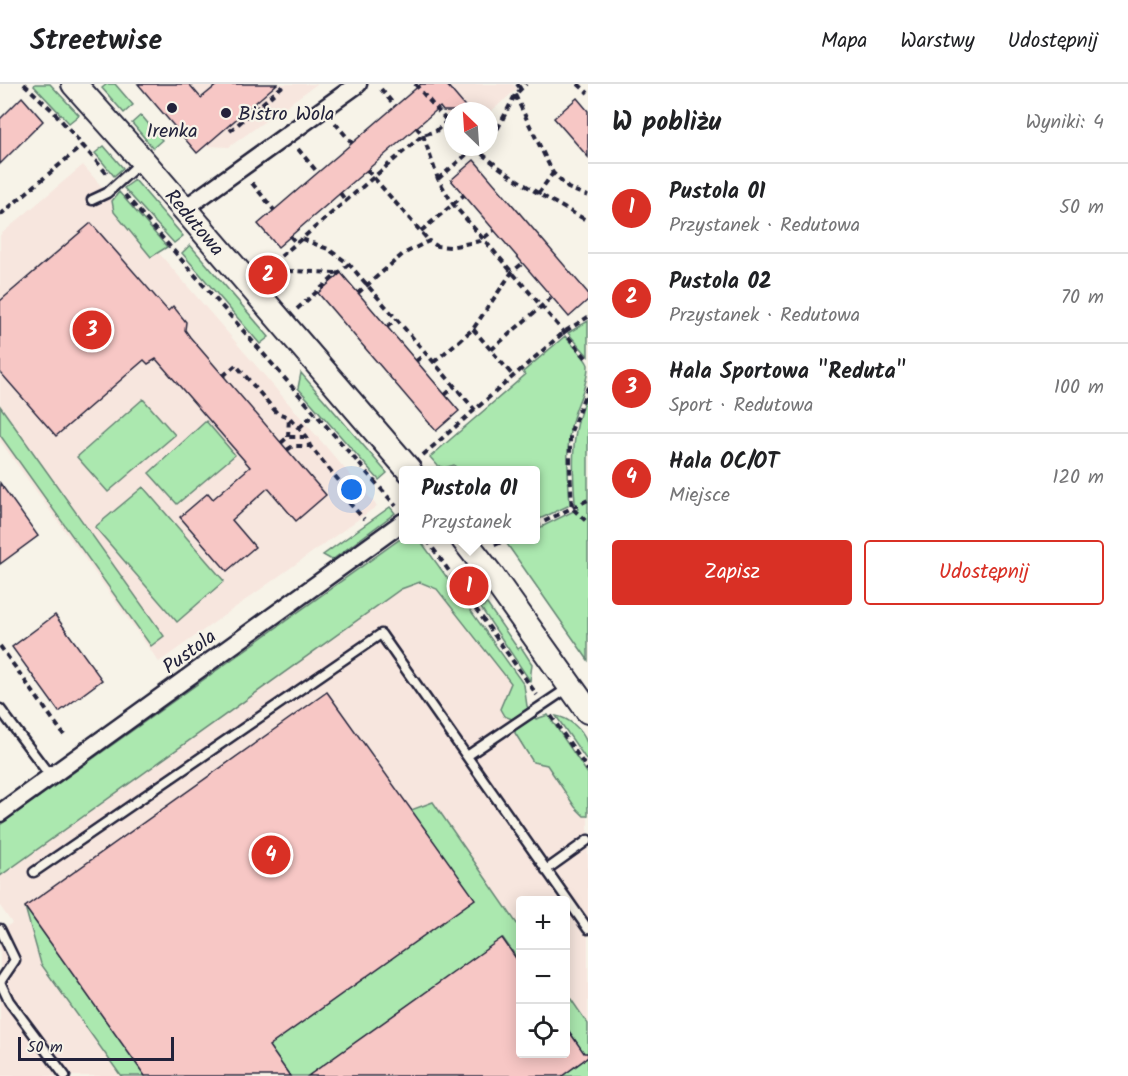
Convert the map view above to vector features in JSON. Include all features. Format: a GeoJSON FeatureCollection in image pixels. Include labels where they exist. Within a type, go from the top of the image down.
{"type":"FeatureCollection","features":[{"type":"Feature","properties":{"kind":"street","name":"Redutowa"},"geometry":{"type":"LineString","coordinates":[[74,84],[184,209],[416,463]]}},
{"type":"Feature","properties":{"kind":"street"},"geometry":{"type":"LineString","coordinates":[[184,209],[358,84]]}},
{"type":"Feature","properties":{"kind":"street","name":"Pustola"},"geometry":{"type":"LineString","coordinates":[[0,813],[399,525]]}},
{"type":"Feature","properties":{"kind":"street"},"geometry":{"type":"LineString","coordinates":[[467,544],[588,711]]}},
{"type":"Feature","properties":{"kind":"lane"},"geometry":{"type":"LineString","coordinates":[[92,200],[107,193],[143,161]]}},
{"type":"Feature","properties":{"kind":"lane"},"geometry":{"type":"LineString","coordinates":[[34,872],[381,634],[588,929]]}},
{"type":"Feature","properties":{"kind":"lane"},"geometry":{"type":"LineString","coordinates":[[467,756],[570,686]]}},
{"type":"Feature","properties":{"kind":"lane"},"geometry":{"type":"LineString","coordinates":[[0,709],[51,777]]}},
{"type":"Feature","properties":{"kind":"lane"},"geometry":{"type":"LineString","coordinates":[[546,870],[588,840]]}},
{"type":"Feature","properties":{"kind":"lane"},"geometry":{"type":"LineString","coordinates":[[0,929],[15,960],[0,982],[9,1001],[65,1076]]}},
{"type":"Feature","properties":{"kind":"path"},"geometry":{"type":"LineString","coordinates":[[24,84],[54,112],[399,509]]}},
{"type":"Feature","properties":{"kind":"path"},"geometry":{"type":"LineString","coordinates":[[230,131],[285,84]]}},
{"type":"Feature","properties":{"kind":"path"},"geometry":{"type":"LineString","coordinates":[[415,84],[444,118]]}},
{"type":"Feature","properties":{"kind":"path"},"geometry":{"type":"LineString","coordinates":[[517,84],[521,89]]}},
{"type":"Feature","properties":{"kind":"path"},"geometry":{"type":"LineString","coordinates":[[498,128],[515,95],[526,84]]}},
{"type":"Feature","properties":{"kind":"path"},"geometry":{"type":"LineString","coordinates":[[578,84],[588,93]]}},
{"type":"Feature","properties":{"kind":"path"},"geometry":{"type":"LineString","coordinates":[[381,89],[395,106]]}},
{"type":"Feature","properties":{"kind":"path"},"geometry":{"type":"LineString","coordinates":[[515,95],[553,173],[568,188],[588,196]]}},
{"type":"Feature","properties":{"kind":"path"},"geometry":{"type":"LineString","coordinates":[[263,103],[275,119]]}},
{"type":"Feature","properties":{"kind":"path"},"geometry":{"type":"LineString","coordinates":[[335,122],[352,143]]}},
{"type":"Feature","properties":{"kind":"path"},"geometry":{"type":"LineString","coordinates":[[338,273],[265,270],[423,135],[436,131],[444,124]]}},
{"type":"Feature","properties":{"kind":"path"},"geometry":{"type":"LineString","coordinates":[[416,127],[423,135],[438,178],[453,204],[588,360]]}},
{"type":"Feature","properties":{"kind":"path"},"geometry":{"type":"LineString","coordinates":[[0,215],[83,145]]}},
{"type":"Feature","properties":{"kind":"path"},"geometry":{"type":"LineString","coordinates":[[298,149],[318,173]]}},
{"type":"Feature","properties":{"kind":"path"},"geometry":{"type":"LineString","coordinates":[[438,178],[464,156]]}},
{"type":"Feature","properties":{"kind":"path"},"geometry":{"type":"LineString","coordinates":[[483,156],[494,166],[538,194],[588,221]]}},
{"type":"Feature","properties":{"kind":"path"},"geometry":{"type":"LineString","coordinates":[[367,170],[429,241],[437,246],[450,247],[480,242],[494,230]]}},
{"type":"Feature","properties":{"kind":"path"},"geometry":{"type":"LineString","coordinates":[[538,194],[553,173]]}},
{"type":"Feature","properties":{"kind":"path"},"geometry":{"type":"LineString","coordinates":[[251,182],[274,210]]}},
{"type":"Feature","properties":{"kind":"path"},"geometry":{"type":"LineString","coordinates":[[340,193],[346,201]]}},
{"type":"Feature","properties":{"kind":"path"},"geometry":{"type":"LineString","coordinates":[[421,231],[464,195]]}},
{"type":"Feature","properties":{"kind":"path"},"geometry":{"type":"LineString","coordinates":[[290,236],[296,243]]}},
{"type":"Feature","properties":{"kind":"path"},"geometry":{"type":"LineString","coordinates":[[302,239],[328,249],[349,264],[475,410]]}},
{"type":"Feature","properties":{"kind":"path"},"geometry":{"type":"LineString","coordinates":[[357,293],[403,254],[429,241]]}},
{"type":"Feature","properties":{"kind":"path"},"geometry":{"type":"LineString","coordinates":[[434,362],[472,329],[512,272],[523,263]]}},
{"type":"Feature","properties":{"kind":"path"},"geometry":{"type":"LineString","coordinates":[[297,309],[349,264]]}},
{"type":"Feature","properties":{"kind":"path"},"geometry":{"type":"LineString","coordinates":[[491,350],[552,297]]}},
{"type":"Feature","properties":{"kind":"path"},"geometry":{"type":"LineString","coordinates":[[416,463],[564,332],[588,317]]}},
{"type":"Feature","properties":{"kind":"path"},"geometry":{"type":"LineString","coordinates":[[387,327],[396,319]]}},
{"type":"Feature","properties":{"kind":"path"},"geometry":{"type":"LineString","coordinates":[[472,329],[514,377]]}},
{"type":"Feature","properties":{"kind":"path"},"geometry":{"type":"LineString","coordinates":[[416,361],[426,353]]}},
{"type":"Feature","properties":{"kind":"path"},"geometry":{"type":"LineString","coordinates":[[223,376],[236,365],[277,413],[289,417],[340,482],[341,494],[364,519]]}},
{"type":"Feature","properties":{"kind":"path"},"geometry":{"type":"LineString","coordinates":[[445,395],[455,386]]}},
{"type":"Feature","properties":{"kind":"path"},"geometry":{"type":"LineString","coordinates":[[588,387],[570,434],[572,508],[588,524]]}},
{"type":"Feature","properties":{"kind":"path"},"geometry":{"type":"LineString","coordinates":[[299,428],[315,413]]}},
{"type":"Feature","properties":{"kind":"path"},"geometry":{"type":"LineString","coordinates":[[288,437],[289,417]]}},
{"type":"Feature","properties":{"kind":"path"},"geometry":{"type":"LineString","coordinates":[[281,443],[288,437],[307,438]]}},
{"type":"Feature","properties":{"kind":"path"},"geometry":{"type":"LineString","coordinates":[[287,450],[293,446],[310,446]]}},
{"type":"Feature","properties":{"kind":"path"},"geometry":{"type":"LineString","coordinates":[[540,524],[588,500]]}},
{"type":"Feature","properties":{"kind":"path"},"geometry":{"type":"LineString","coordinates":[[430,544],[588,770]]}},
{"type":"Feature","properties":{"kind":"path"},"geometry":{"type":"LineString","coordinates":[[0,646],[64,735]]}},
{"type":"Feature","properties":{"kind":"shaded area"},"geometry":{"type":"Polygon","coordinates":[[[138,84],[317,84],[229,147],[206,146],[197,153],[138,84]]]}},
{"type":"Feature","properties":{"kind":"shaded area"},"geometry":{"type":"Polygon","coordinates":[[[420,84],[513,84],[517,89],[498,105],[498,102],[444,102],[444,112],[420,84]]]}},
{"type":"Feature","properties":{"kind":"shaded area"},"geometry":{"type":"Polygon","coordinates":[[[83,165],[377,506],[159,662],[0,441],[0,235],[83,165]]]}},
{"type":"Feature","properties":{"kind":"shaded area"},"geometry":{"type":"Polygon","coordinates":[[[424,557],[588,794],[588,1076],[0,1076],[0,931],[12,923],[0,906],[0,858],[424,557]]]}},
{"type":"Feature","properties":{"kind":"green space"},"geometry":{"type":"Polygon","coordinates":[[[35,84],[50,84],[79,115],[69,123],[34,86],[35,84]]]}},
{"type":"Feature","properties":{"kind":"green space"},"geometry":{"type":"Polygon","coordinates":[[[107,84],[115,84],[133,105],[124,113],[102,88],[107,84]]]}},
{"type":"Feature","properties":{"kind":"green space"},"geometry":{"type":"Polygon","coordinates":[[[141,115],[162,140],[153,148],[132,123],[141,115]]]}},
{"type":"Feature","properties":{"kind":"green space"},"geometry":{"type":"Polygon","coordinates":[[[104,146],[123,168],[114,176],[95,153],[104,146]]]}},
{"type":"Feature","properties":{"kind":"green space"},"geometry":{"type":"Polygon","coordinates":[[[135,180],[183,236],[174,243],[124,188],[135,180]]]}},
{"type":"Feature","properties":{"kind":"green space"},"geometry":{"type":"Polygon","coordinates":[[[119,192],[167,247],[151,257],[114,212],[112,201],[119,192]]]}},
{"type":"Feature","properties":{"kind":"green space"},"geometry":{"type":"Polygon","coordinates":[[[190,245],[269,337],[260,344],[182,253],[190,245]]]}},
{"type":"Feature","properties":{"kind":"green space"},"geometry":{"type":"Polygon","coordinates":[[[588,321],[588,356],[568,333],[588,321]]]}},
{"type":"Feature","properties":{"kind":"green space"},"geometry":{"type":"Polygon","coordinates":[[[565,336],[588,365],[586,382],[570,432],[568,480],[570,505],[540,519],[540,466],[439,466],[430,457],[525,375],[523,372],[565,336]]]}},
{"type":"Feature","properties":{"kind":"green space"},"geometry":{"type":"Polygon","coordinates":[[[301,373],[387,473],[379,480],[298,388],[301,373]]]}},
{"type":"Feature","properties":{"kind":"green space"},"geometry":{"type":"Polygon","coordinates":[[[588,392],[588,660],[507,544],[540,544],[540,528],[578,509],[575,502],[573,460],[578,419],[588,392]]]}},
{"type":"Feature","properties":{"kind":"green space"},"geometry":{"type":"Polygon","coordinates":[[[143,399],[175,435],[108,492],[77,457],[143,399]]]}},
{"type":"Feature","properties":{"kind":"green space"},"geometry":{"type":"Polygon","coordinates":[[[0,406],[164,636],[151,646],[0,435],[0,406]]]}},
{"type":"Feature","properties":{"kind":"green space"},"geometry":{"type":"Polygon","coordinates":[[[206,421],[235,455],[177,504],[149,473],[206,421]]]}},
{"type":"Feature","properties":{"kind":"green space"},"geometry":{"type":"Polygon","coordinates":[[[143,487],[224,581],[177,622],[95,527],[143,487]]]}},
{"type":"Feature","properties":{"kind":"green space"},"geometry":{"type":"Polygon","coordinates":[[[390,507],[395,513],[332,560],[323,555],[390,507]]]}},
{"type":"Feature","properties":{"kind":"green space"},"geometry":{"type":"Polygon","coordinates":[[[399,540],[399,544],[423,544],[524,685],[527,706],[536,719],[548,715],[588,774],[588,816],[584,816],[575,807],[547,765],[533,762],[515,733],[517,716],[512,719],[504,716],[500,709],[511,683],[437,589],[420,582],[401,589],[0,876],[0,825],[399,540]]]}},
{"type":"Feature","properties":{"kind":"green space"},"geometry":{"type":"Polygon","coordinates":[[[487,604],[518,649],[521,647],[532,664],[530,681],[481,608],[487,604]]]}},
{"type":"Feature","properties":{"kind":"green space"},"geometry":{"type":"Polygon","coordinates":[[[556,716],[570,722],[582,733],[587,743],[588,762],[556,716]]]}},
{"type":"Feature","properties":{"kind":"green space"},"geometry":{"type":"Polygon","coordinates":[[[433,802],[516,922],[516,956],[503,938],[308,1076],[290,1076],[269,1046],[411,810],[433,802]]]}},
{"type":"Feature","properties":{"kind":"green space"},"geometry":{"type":"Polygon","coordinates":[[[25,907],[145,1076],[121,1076],[41,964],[25,907]]]}},
{"type":"Feature","properties":{"kind":"green space"},"geometry":{"type":"Polygon","coordinates":[[[570,998],[588,1024],[588,1076],[562,1076],[587,1058],[570,1033],[570,998]]]}},
{"type":"Feature","properties":{"kind":"building"},"geometry":{"type":"Polygon","coordinates":[[[138,84],[189,84],[201,98],[218,84],[277,84],[197,153],[138,84]]]}},
{"type":"Feature","properties":{"kind":"building"},"geometry":{"type":"Polygon","coordinates":[[[421,84],[446,84],[461,102],[444,102],[444,111],[440,107],[278,247],[258,224],[421,84]]]}},
{"type":"Feature","properties":{"kind":"building"},"geometry":{"type":"Polygon","coordinates":[[[22,97],[43,121],[0,164],[0,119],[22,97]]]}},
{"type":"Feature","properties":{"kind":"building"},"geometry":{"type":"Polygon","coordinates":[[[577,98],[588,111],[588,157],[554,118],[577,98]]]}},
{"type":"Feature","properties":{"kind":"building"},"geometry":{"type":"Polygon","coordinates":[[[474,160],[588,293],[588,300],[569,317],[451,180],[474,160]]]}},
{"type":"Feature","properties":{"kind":"building"},"geometry":{"type":"Polygon","coordinates":[[[91,223],[168,311],[173,306],[186,322],[185,330],[190,337],[326,495],[296,521],[268,488],[232,520],[255,547],[227,571],[180,517],[208,493],[213,499],[250,467],[156,359],[148,364],[144,360],[56,436],[0,372],[0,301],[91,223]]]}},
{"type":"Feature","properties":{"kind":"building"},"geometry":{"type":"Polygon","coordinates":[[[341,273],[459,411],[436,431],[318,293],[341,273]]]}},
{"type":"Feature","properties":{"kind":"building"},"geometry":{"type":"Polygon","coordinates":[[[0,483],[38,536],[0,564],[0,483]]]}},
{"type":"Feature","properties":{"kind":"building"},"geometry":{"type":"Polygon","coordinates":[[[55,615],[102,680],[59,712],[12,647],[55,615]]]}},
{"type":"Feature","properties":{"kind":"building"},"geometry":{"type":"Polygon","coordinates":[[[327,692],[475,899],[269,1046],[290,1076],[145,1076],[25,907],[327,692]]]}},
{"type":"Feature","properties":{"kind":"building"},"geometry":{"type":"Polygon","coordinates":[[[502,938],[516,958],[516,1058],[570,1058],[570,1033],[584,1053],[588,1053],[588,1057],[562,1076],[308,1076],[502,938]]]}},
{"type":"Feature","properties":{"kind":"place","name":"Irenka"},"geometry":{"type":"Point","coordinates":[172,108]}},
{"type":"Feature","properties":{"kind":"place","name":"Bistro Wola"},"geometry":{"type":"Point","coordinates":[226,113]}},
{"type":"Feature","properties":{"kind":"place","name":"Pustola 02"},"geometry":{"type":"Point","coordinates":[268,275]}},
{"type":"Feature","properties":{"kind":"place","name":"Hala Sportowa \"Reduta\""},"geometry":{"type":"Point","coordinates":[92,330]}},
{"type":"Feature","properties":{"kind":"place","name":"Pustola 01"},"geometry":{"type":"Point","coordinates":[469,586]}},
{"type":"Feature","properties":{"kind":"place","name":"Hala OC/OT"},"geometry":{"type":"Point","coordinates":[271,855]}}]}
